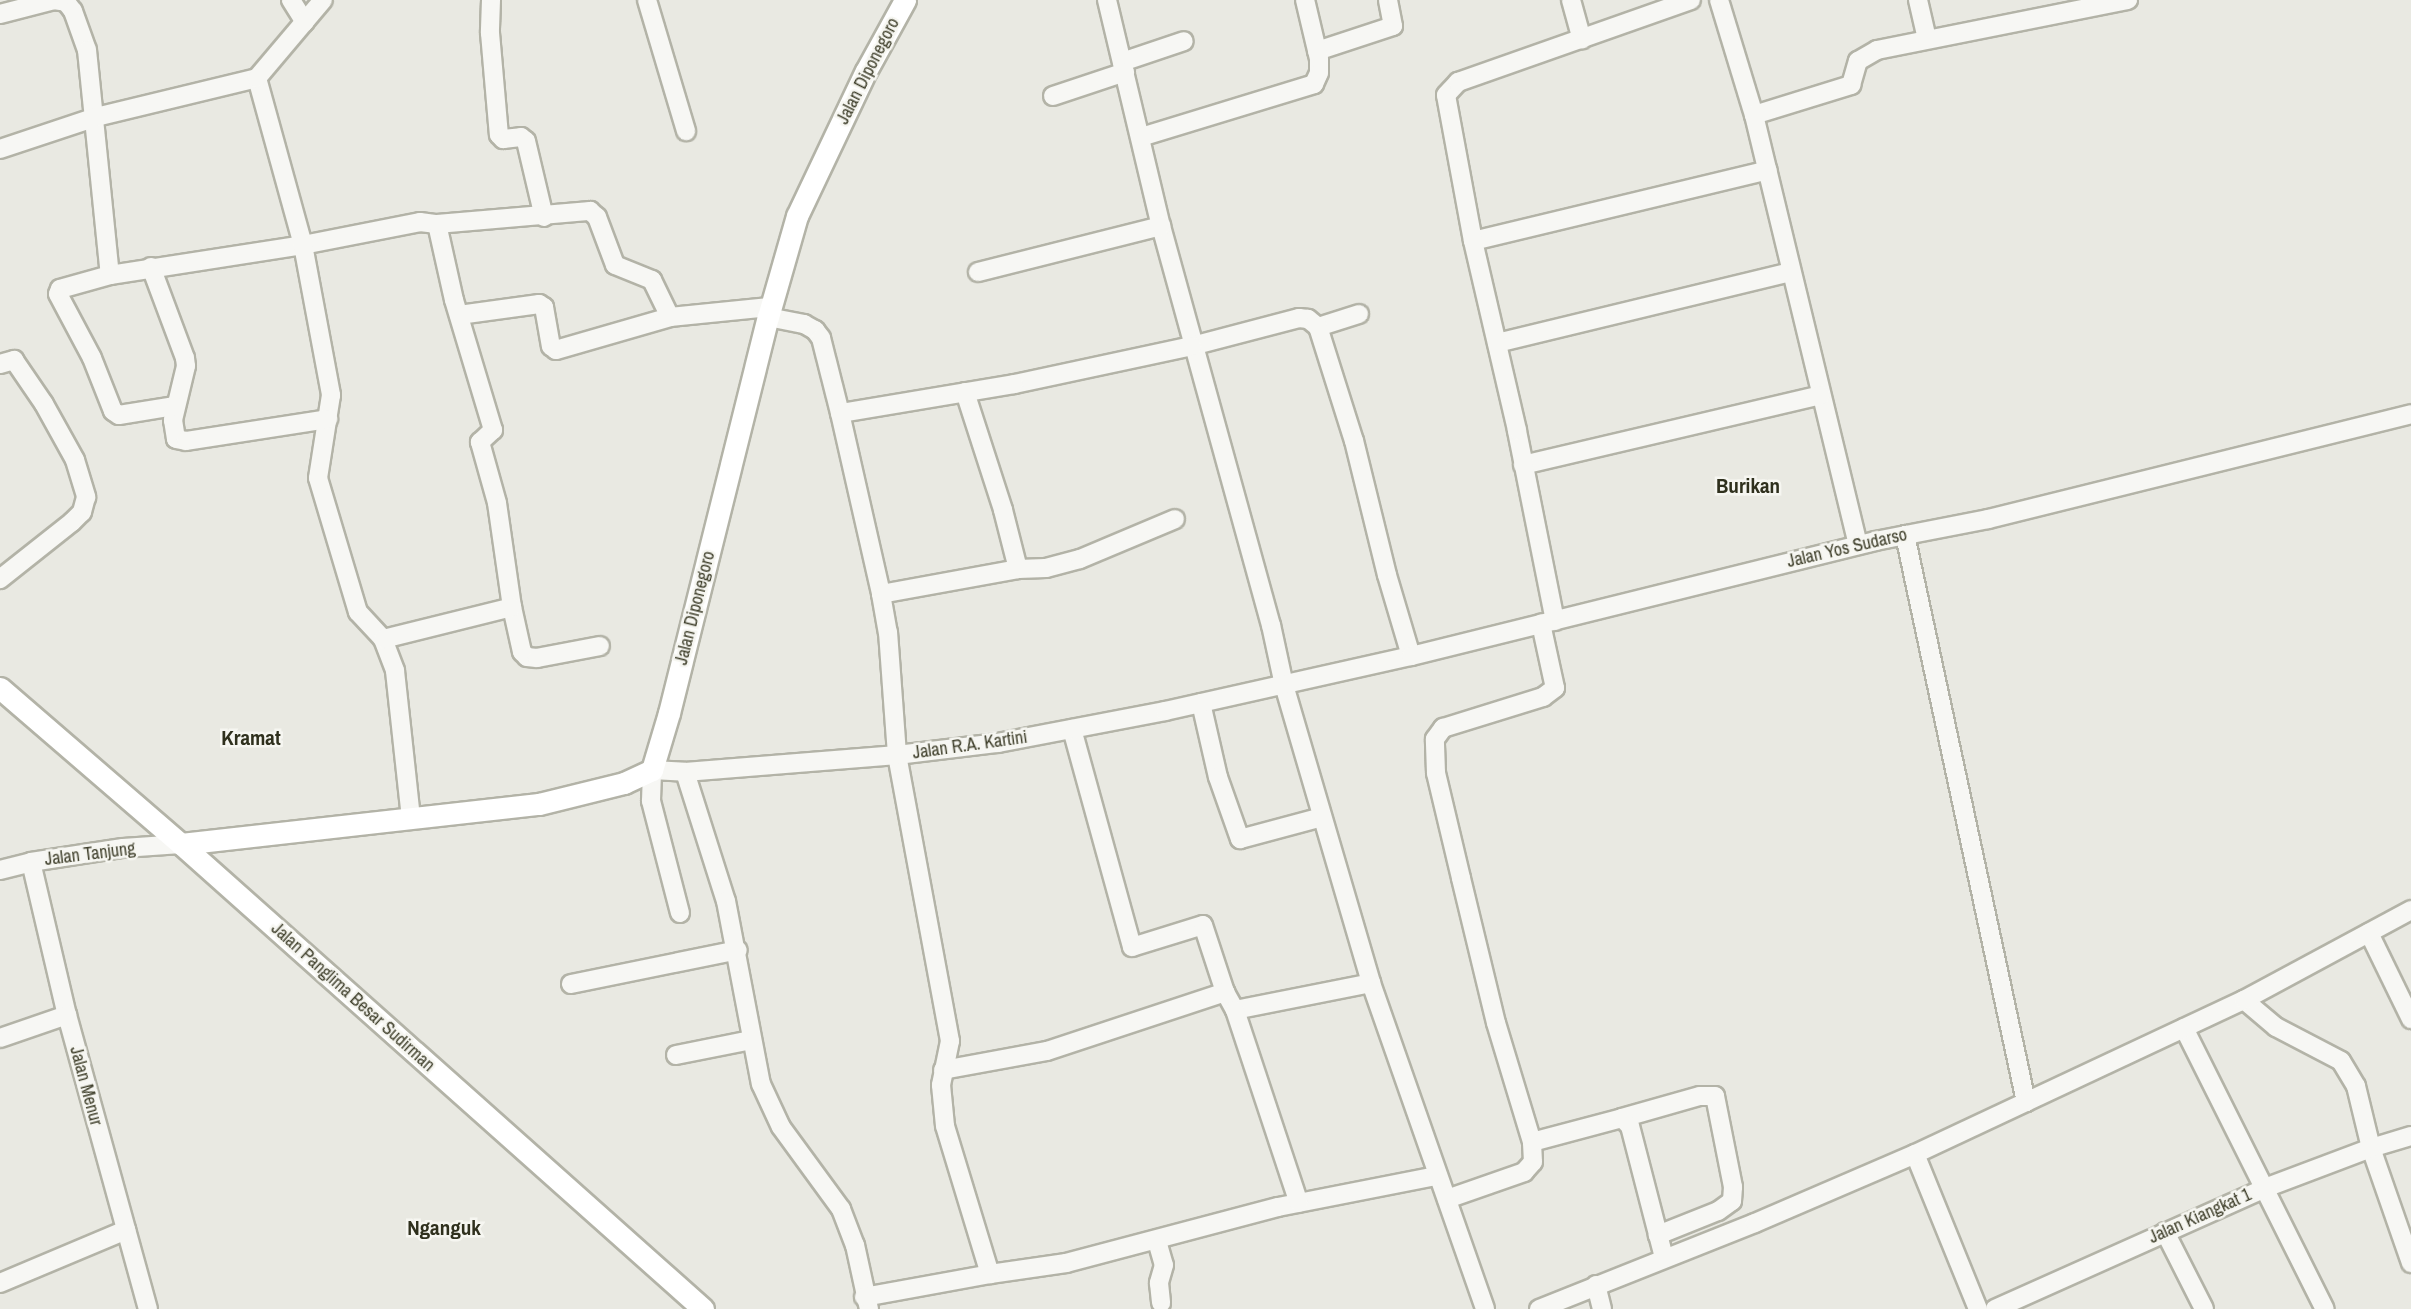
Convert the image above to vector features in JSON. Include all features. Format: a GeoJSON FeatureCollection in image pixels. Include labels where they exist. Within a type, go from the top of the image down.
{"type":"FeatureCollection","features":[{"type":"Feature","properties":{"kind":"main road","name":"Jalan Diponegoro"},"geometry":{"type":"LineString","coordinates":[[652,770],[669,713],[769,312],[797,216],[866,71],[905,0]]}},
{"type":"Feature","properties":{"kind":"main road","name":"Jalan Panglima Besar Sudirman"},"geometry":{"type":"LineString","coordinates":[[0,688],[181,844],[703,1309]]}},
{"type":"Feature","properties":{"kind":"main road"},"geometry":{"type":"LineString","coordinates":[[181,844],[237,835],[549,802],[624,783],[652,770]]}},
{"type":"Feature","properties":{"kind":"street"},"geometry":{"type":"LineString","coordinates":[[10,8],[54,0],[66,2],[73,11],[87,50],[96,117],[110,275]]}},
{"type":"Feature","properties":{"kind":"street"},"geometry":{"type":"LineString","coordinates":[[291,0],[305,22]]}},
{"type":"Feature","properties":{"kind":"street"},"geometry":{"type":"LineString","coordinates":[[0,149],[96,117],[257,78],[323,0]]}},
{"type":"Feature","properties":{"kind":"street"},"geometry":{"type":"LineString","coordinates":[[491,0],[490,33],[499,135],[503,139],[521,137],[526,141],[544,217]]}},
{"type":"Feature","properties":{"kind":"street"},"geometry":{"type":"LineString","coordinates":[[648,0],[686,131]]}},
{"type":"Feature","properties":{"kind":"street"},"geometry":{"type":"LineString","coordinates":[[1107,0],[1192,346],[1322,817],[1371,983],[1436,1176],[1447,1199],[1485,1309]]}},
{"type":"Feature","properties":{"kind":"street"},"geometry":{"type":"LineString","coordinates":[[1141,137],[1311,86],[1319,73],[1317,51],[1305,0]]}},
{"type":"Feature","properties":{"kind":"street"},"geometry":{"type":"LineString","coordinates":[[1317,51],[1393,26],[1388,0]]}},
{"type":"Feature","properties":{"kind":"street"},"geometry":{"type":"LineString","coordinates":[[1571,0],[1582,40]]}},
{"type":"Feature","properties":{"kind":"street"},"geometry":{"type":"LineString","coordinates":[[1447,1199],[1524,1172],[1533,1162],[1532,1142],[1496,1023],[1436,773],[1435,739],[1443,728],[1544,697],[1555,688],[1548,622],[1523,465],[1473,241],[1446,95],[1458,82],[1691,0]]}},
{"type":"Feature","properties":{"kind":"street"},"geometry":{"type":"LineString","coordinates":[[1719,0],[1755,116],[1790,272],[1858,545]]}},
{"type":"Feature","properties":{"kind":"street"},"geometry":{"type":"LineString","coordinates":[[1918,0],[1927,39]]}},
{"type":"Feature","properties":{"kind":"street"},"geometry":{"type":"LineString","coordinates":[[1755,116],[1851,85],[1858,61],[1865,55],[2089,4],[2128,0]]}},
{"type":"Feature","properties":{"kind":"street"},"geometry":{"type":"LineString","coordinates":[[1053,96],[1184,40]]}},
{"type":"Feature","properties":{"kind":"street"},"geometry":{"type":"LineString","coordinates":[[257,78],[303,245],[331,396],[318,464],[318,478],[343,570],[358,612],[383,639],[396,671],[411,818]]}},
{"type":"Feature","properties":{"kind":"street"},"geometry":{"type":"LineString","coordinates":[[1473,241],[1768,170]]}},
{"type":"Feature","properties":{"kind":"street"},"geometry":{"type":"LineString","coordinates":[[175,406],[119,415],[113,411],[92,358],[58,294],[60,289],[151,267],[303,245],[420,222],[437,224],[590,211],[597,217],[615,265],[652,280],[670,317]]}},
{"type":"Feature","properties":{"kind":"street"},"geometry":{"type":"LineString","coordinates":[[437,224],[459,315],[493,430],[480,442],[497,503],[512,607],[522,652],[527,657],[600,646]]}},
{"type":"Feature","properties":{"kind":"street"},"geometry":{"type":"LineString","coordinates":[[978,272],[1161,226]]}},
{"type":"Feature","properties":{"kind":"street"},"geometry":{"type":"LineString","coordinates":[[151,267],[185,358],[186,366],[175,406],[173,432],[180,441],[328,419]]}},
{"type":"Feature","properties":{"kind":"street"},"geometry":{"type":"LineString","coordinates":[[1497,343],[1790,272]]}},
{"type":"Feature","properties":{"kind":"street"},"geometry":{"type":"LineString","coordinates":[[459,315],[539,304],[544,307],[551,346],[555,350],[670,317],[769,312],[804,324],[815,330],[821,338],[888,632],[897,755],[950,1041],[943,1070],[945,1126],[990,1274]]}},
{"type":"Feature","properties":{"kind":"street"},"geometry":{"type":"LineString","coordinates":[[1318,327],[1359,314]]}},
{"type":"Feature","properties":{"kind":"street"},"geometry":{"type":"LineString","coordinates":[[840,412],[965,391],[1192,346],[1299,318],[1308,319],[1318,327],[1354,441],[1411,656]]}},
{"type":"Feature","properties":{"kind":"street"},"geometry":{"type":"LineString","coordinates":[[0,364],[14,360],[44,404],[75,460],[86,497],[82,512],[72,522],[0,579]]}},
{"type":"Feature","properties":{"kind":"street"},"geometry":{"type":"LineString","coordinates":[[965,391],[1003,509],[1018,569]]}},
{"type":"Feature","properties":{"kind":"street"},"geometry":{"type":"LineString","coordinates":[[1523,465],[1821,394]]}},
{"type":"Feature","properties":{"kind":"street","name":"Jalan Yos Sudarso"},"geometry":{"type":"LineString","coordinates":[[1284,685],[1858,545],[1989,519],[2411,414]]}},
{"type":"Feature","properties":{"kind":"street"},"geometry":{"type":"LineString","coordinates":[[881,594],[1018,569],[1046,568],[1080,559],[1175,519]]}},
{"type":"Feature","properties":{"kind":"street"},"geometry":{"type":"LineString","coordinates":[[1905,535],[2026,1102]]}},
{"type":"Feature","properties":{"kind":"street"},"geometry":{"type":"LineString","coordinates":[[383,639],[512,607]]}},
{"type":"Feature","properties":{"kind":"street","name":"Jalan R.A. Kartini"},"geometry":{"type":"LineString","coordinates":[[652,770],[685,772],[897,755],[998,743],[1284,685]]}},
{"type":"Feature","properties":{"kind":"street"},"geometry":{"type":"LineString","coordinates":[[1200,703],[1221,788],[1240,839],[1322,817]]}},
{"type":"Feature","properties":{"kind":"street"},"geometry":{"type":"LineString","coordinates":[[1072,729],[1132,947],[1203,925],[1225,992],[1235,1010],[1299,1203]]}},
{"type":"Feature","properties":{"kind":"street"},"geometry":{"type":"LineString","coordinates":[[652,770],[651,801],[680,913]]}},
{"type":"Feature","properties":{"kind":"street"},"geometry":{"type":"LineString","coordinates":[[685,772],[701,817],[738,950],[751,1040],[761,1084],[781,1127],[841,1209],[855,1244],[867,1303],[990,1274],[1066,1263],[1299,1203],[1436,1176]]}},
{"type":"Feature","properties":{"kind":"street","name":"Jalan Tanjung"},"geometry":{"type":"LineString","coordinates":[[0,870],[31,862],[123,848],[181,844]]}},
{"type":"Feature","properties":{"kind":"street","name":"Jalan Menur"},"geometry":{"type":"LineString","coordinates":[[31,862],[67,1015],[148,1309]]}},
{"type":"Feature","properties":{"kind":"street"},"geometry":{"type":"LineString","coordinates":[[1661,1246],[1755,1223],[1915,1154],[2244,1000],[2411,910]]}},
{"type":"Feature","properties":{"kind":"street"},"geometry":{"type":"LineString","coordinates":[[2369,933],[2411,1019]]}},
{"type":"Feature","properties":{"kind":"street"},"geometry":{"type":"LineString","coordinates":[[572,984],[738,950]]}},
{"type":"Feature","properties":{"kind":"street"},"geometry":{"type":"LineString","coordinates":[[1235,1010],[1371,983]]}},
{"type":"Feature","properties":{"kind":"street"},"geometry":{"type":"LineString","coordinates":[[943,1070],[1046,1051],[1225,992]]}},
{"type":"Feature","properties":{"kind":"street"},"geometry":{"type":"LineString","coordinates":[[2244,1000],[2292,1038],[2323,1049],[2342,1061],[2356,1086],[2371,1148],[2411,1263]]}},
{"type":"Feature","properties":{"kind":"street"},"geometry":{"type":"LineString","coordinates":[[0,1038],[67,1015]]}},
{"type":"Feature","properties":{"kind":"street"},"geometry":{"type":"LineString","coordinates":[[2184,1028],[2325,1309]]}},
{"type":"Feature","properties":{"kind":"street"},"geometry":{"type":"LineString","coordinates":[[676,1055],[751,1040]]}},
{"type":"Feature","properties":{"kind":"street"},"geometry":{"type":"LineString","coordinates":[[1532,1142],[1700,1096],[1714,1096],[1733,1187],[1732,1202],[1718,1211],[1597,1285],[1539,1309]]}},
{"type":"Feature","properties":{"kind":"street"},"geometry":{"type":"LineString","coordinates":[[1622,1118],[1630,1126],[1661,1246]]}},
{"type":"Feature","properties":{"kind":"street","name":"Jalan Kiangkat 1"},"geometry":{"type":"LineString","coordinates":[[1995,1309],[2265,1188],[2371,1148],[2411,1136]]}},
{"type":"Feature","properties":{"kind":"street"},"geometry":{"type":"LineString","coordinates":[[1915,1154],[1978,1309]]}},
{"type":"Feature","properties":{"kind":"street"},"geometry":{"type":"LineString","coordinates":[[0,1283],[126,1230]]}},
{"type":"Feature","properties":{"kind":"street"},"geometry":{"type":"LineString","coordinates":[[2165,1232],[2204,1309]]}},
{"type":"Feature","properties":{"kind":"street"},"geometry":{"type":"LineString","coordinates":[[1157,1241],[1164,1265],[1159,1277],[1161,1303]]}},
{"type":"Feature","properties":{"kind":"street"},"geometry":{"type":"LineString","coordinates":[[1597,1285],[1602,1309]]}},
{"type":"Feature","properties":{"kind":"district","name":"Burikan"},"geometry":{"type":"Point","coordinates":[1748,486]}},
{"type":"Feature","properties":{"kind":"district","name":"Kramat"},"geometry":{"type":"Point","coordinates":[251,738]}},
{"type":"Feature","properties":{"kind":"district","name":"Nganguk"},"geometry":{"type":"Point","coordinates":[444,1228]}}]}
